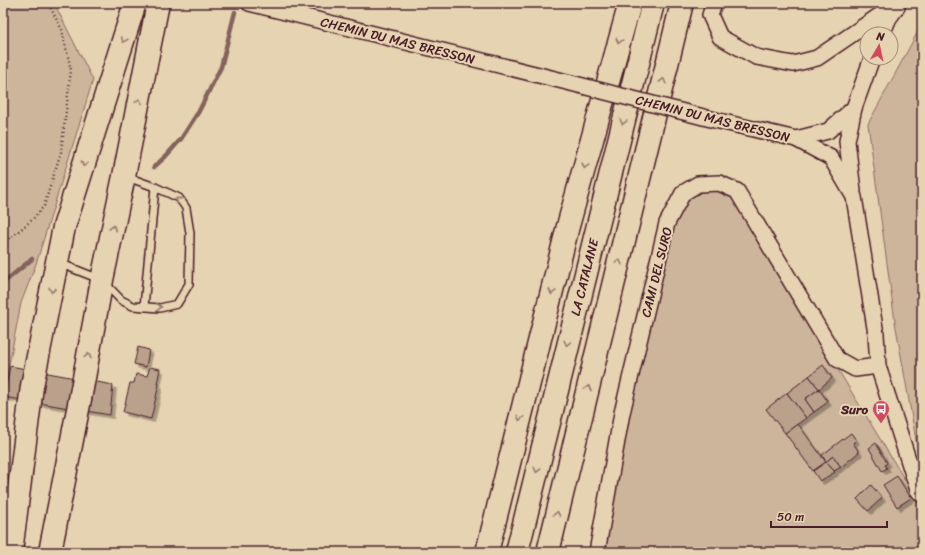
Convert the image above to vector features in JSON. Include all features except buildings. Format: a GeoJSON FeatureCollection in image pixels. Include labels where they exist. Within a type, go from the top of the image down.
{"type":"FeatureCollection","features":[{"type":"Feature","properties":{"kind":"highway"},"geometry":{"type":"LineString","coordinates":[[11,552],[32,386],[64,227],[135,3]]}},
{"type":"Feature","properties":{"kind":"highway"},"geometry":{"type":"LineString","coordinates":[[50,552],[102,280],[158,3]]}},
{"type":"Feature","properties":{"kind":"highway"},"geometry":{"type":"LineString","coordinates":[[487,552],[568,226],[630,3]]}},
{"type":"Feature","properties":{"kind":"highway","name":"LA CATALANE"},"geometry":{"type":"LineString","coordinates":[[517,552],[653,3]]}},
{"type":"Feature","properties":{"kind":"highway"},"geometry":{"type":"LineString","coordinates":[[548,552],[682,3]]}},
{"type":"Feature","properties":{"kind":"highway"},"geometry":{"type":"LineString","coordinates":[[24,552],[32,386]]}},
{"type":"Feature","properties":{"kind":"highway"},"geometry":{"type":"LineString","coordinates":[[61,552],[81,394]]}},
{"type":"Feature","properties":{"kind":"street","name":"CHEMIN DU MAS BRESSON"},"geometry":{"type":"LineString","coordinates":[[249,3],[284,7],[715,120],[796,139],[831,158],[854,197],[876,334],[878,366],[918,490],[922,495]]}},
{"type":"Feature","properties":{"kind":"street"},"geometry":{"type":"LineString","coordinates":[[714,3],[710,15],[720,37],[756,57],[793,64],[817,58],[899,3]]}},
{"type":"Feature","properties":{"kind":"street"},"geometry":{"type":"LineString","coordinates":[[886,26],[899,3]]}},
{"type":"Feature","properties":{"kind":"street"},"geometry":{"type":"LineString","coordinates":[[854,197],[847,141],[854,108],[869,66]]}},
{"type":"Feature","properties":{"kind":"street"},"geometry":{"type":"LineString","coordinates":[[796,139],[828,131],[854,108]]}},
{"type":"Feature","properties":{"kind":"street","name":"CAMI DEL SURO"},"geometry":{"type":"LineString","coordinates":[[597,552],[622,413],[667,223],[683,193],[698,184],[719,183],[738,191],[837,359],[855,369],[878,366]]}},
{"type":"Feature","properties":{"kind":"lane"},"geometry":{"type":"LineString","coordinates":[[57,263],[102,280],[121,300],[133,306],[160,308],[177,304],[188,284],[190,233],[186,208],[178,198],[155,187],[124,176]]}},
{"type":"Feature","properties":{"kind":"lane"},"geometry":{"type":"LineString","coordinates":[[144,307],[155,187]]}},
{"type":"Feature","properties":{"kind":"path"},"geometry":{"type":"LineString","coordinates":[[3,244],[32,220],[44,206],[61,152],[72,70],[62,30],[48,3]]}},
{"type":"Feature","properties":{"kind":"shaded area"},"geometry":{"type":"Polygon","coordinates":[[[3,3],[54,3],[93,80],[36,264],[21,303],[3,396],[3,3]]]}},
{"type":"Feature","properties":{"kind":"shaded area"},"geometry":{"type":"Polygon","coordinates":[[[922,24],[922,474],[895,322],[868,124],[922,24]]]}},
{"type":"Feature","properties":{"kind":"shaded area"},"geometry":{"type":"Polygon","coordinates":[[[718,190],[733,197],[922,508],[922,552],[604,552],[629,414],[674,226],[689,198],[700,191],[718,190]]]}},
{"type":"Feature","properties":{"kind":"waterway"},"geometry":{"type":"LineString","coordinates":[[154,167],[181,139],[199,111],[221,67],[235,12]]}},
{"type":"Feature","properties":{"kind":"waterway"},"geometry":{"type":"LineString","coordinates":[[3,283],[32,259]]}},
{"type":"Feature","properties":{"kind":"place","name":"Suro"},"geometry":{"type":"Point","coordinates":[881,424]}}]}
